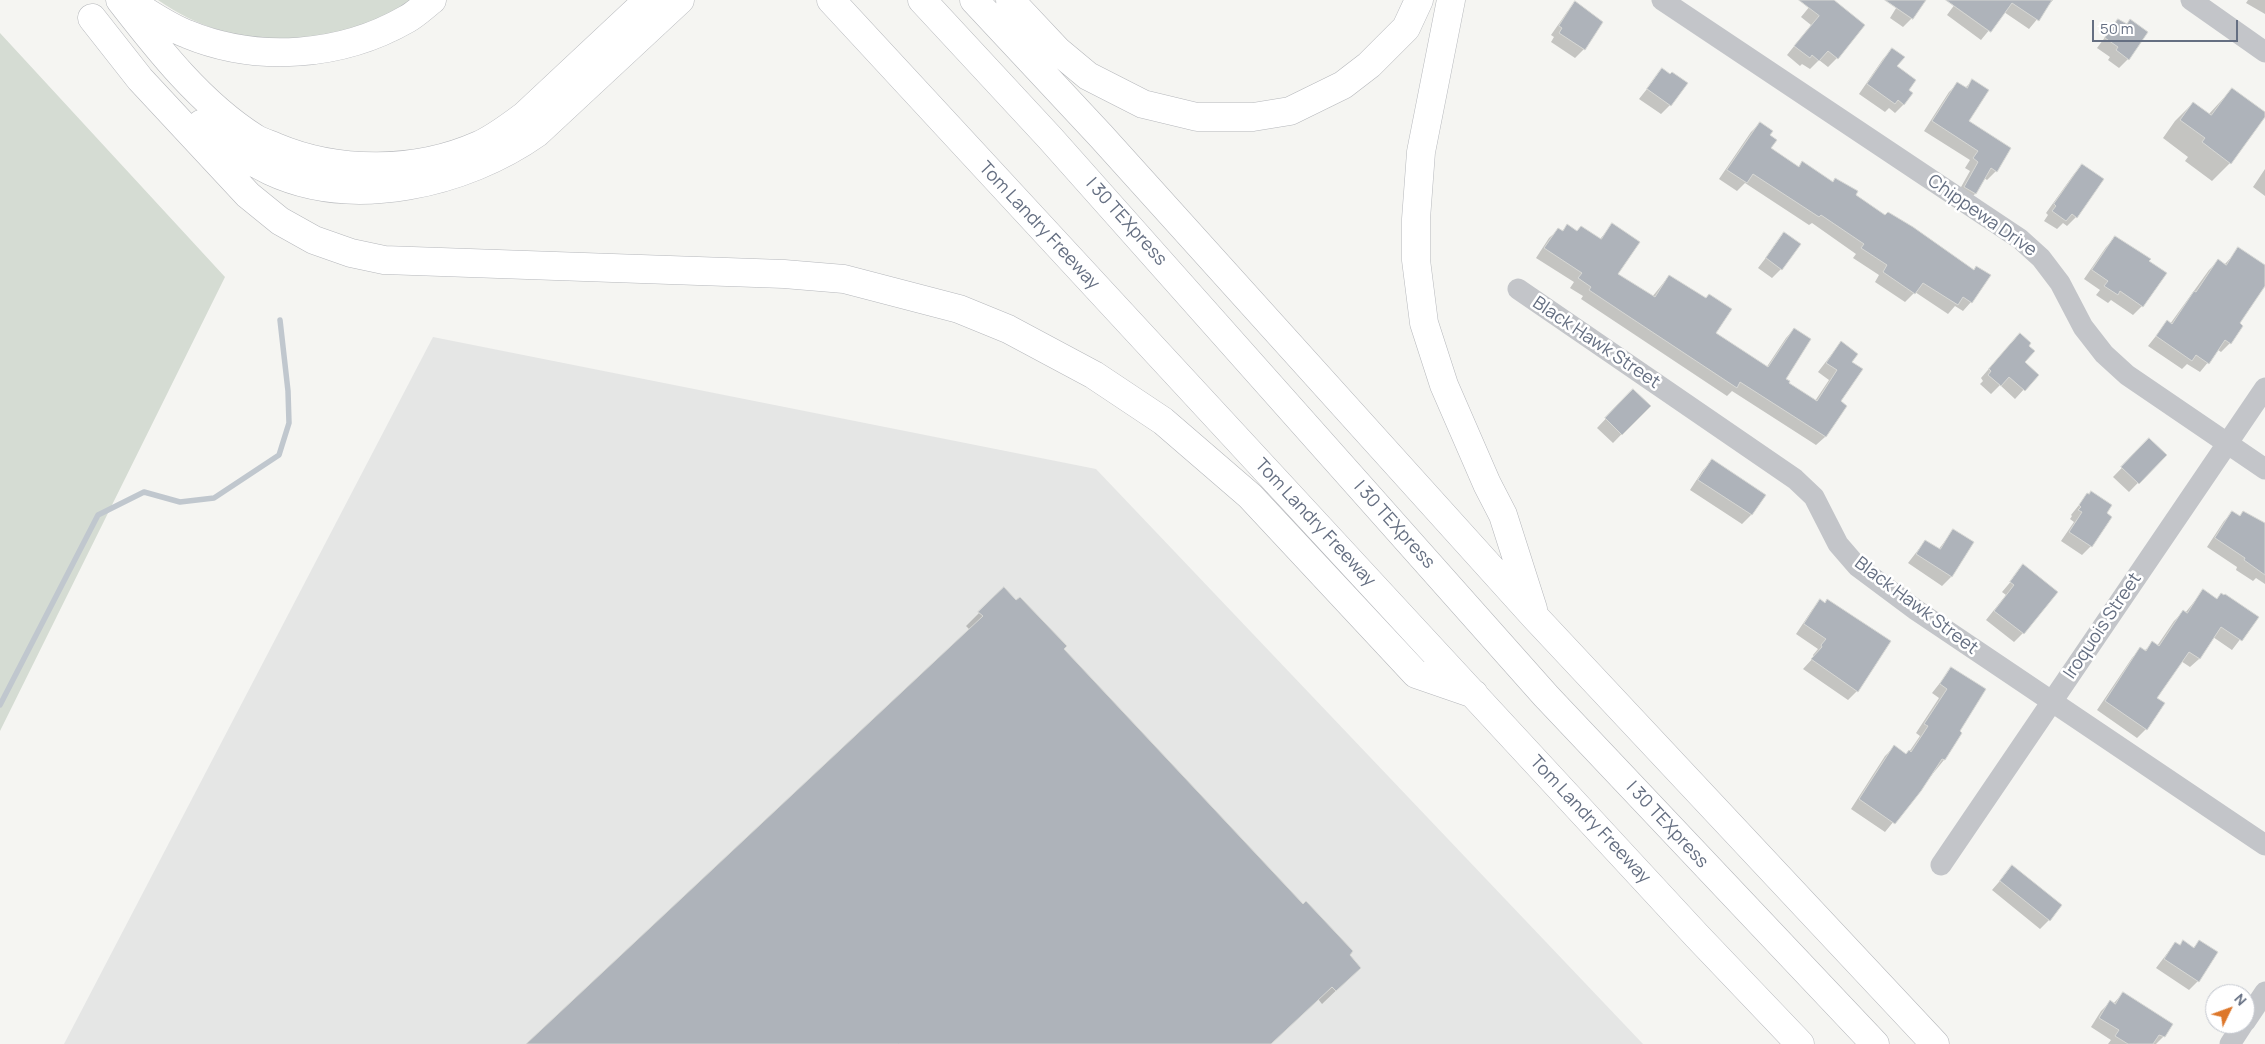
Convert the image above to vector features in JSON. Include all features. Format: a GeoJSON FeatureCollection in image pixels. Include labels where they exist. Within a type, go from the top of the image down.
{"type":"FeatureCollection","features":[{"type":"Feature","properties":{"kind":"highway"},"geometry":{"type":"LineString","coordinates":[[120,0],[166,59],[212,104],[255,138],[294,154],[333,163],[365,167],[399,165],[452,155],[480,145],[524,116],[559,98],[680,0]]}},
{"type":"Feature","properties":{"kind":"highway"},"geometry":{"type":"LineString","coordinates":[[126,0],[186,34],[236,49],[285,53],[326,49],[368,37],[408,18],[432,0]]}},
{"type":"Feature","properties":{"kind":"highway"},"geometry":{"type":"LineString","coordinates":[[83,9],[149,70],[190,114],[222,142],[270,171],[311,184],[345,188],[383,189],[420,184],[457,174],[519,146],[537,133],[559,98],[648,0]]}},
{"type":"Feature","properties":{"kind":"highway","name":"Tom Landry Freeway"},"geometry":{"type":"LineString","coordinates":[[831,0],[1697,936],[1800,1044]]}},
{"type":"Feature","properties":{"kind":"highway","name":"I 30 TEXpress"},"geometry":{"type":"LineString","coordinates":[[922,0],[1050,138],[1546,696],[1875,1044]]}},
{"type":"Feature","properties":{"kind":"highway"},"geometry":{"type":"LineString","coordinates":[[974,0],[1101,136],[1535,617],[1935,1044]]}},
{"type":"Feature","properties":{"kind":"highway"},"geometry":{"type":"LineString","coordinates":[[1010,0],[1058,51],[1088,76],[1122,94],[1143,104],[1197,117],[1253,117],[1290,111],[1343,85],[1369,65],[1406,28],[1419,0]]}},
{"type":"Feature","properties":{"kind":"highway"},"geometry":{"type":"LineString","coordinates":[[1451,0],[1421,152],[1416,227],[1416,260],[1424,323],[1444,385],[1487,484],[1503,515],[1535,617]]}},
{"type":"Feature","properties":{"kind":"highway"},"geometry":{"type":"LineString","coordinates":[[83,9],[140,79],[248,195],[280,221],[314,240],[351,253],[384,260],[784,274],[844,279],[959,309],[1008,329],[1094,375],[1163,421],[1250,496],[1416,674],[1474,694]]}},
{"type":"Feature","properties":{"kind":"street"},"geometry":{"type":"LineString","coordinates":[[2191,0],[2265,52]]}},
{"type":"Feature","properties":{"kind":"street","name":"Chippewa Drive"},"geometry":{"type":"LineString","coordinates":[[1671,3],[2020,239],[2041,258],[2055,277],[2083,327],[2104,354],[2127,375],[2265,469]]}},
{"type":"Feature","properties":{"kind":"street","name":"Black Hawk Street"},"geometry":{"type":"LineString","coordinates":[[1518,290],[1795,479],[1814,497],[1838,544],[1858,566],[1916,610],[2265,845]]}},
{"type":"Feature","properties":{"kind":"street","name":"Iroquois Street"},"geometry":{"type":"LineString","coordinates":[[1941,865],[2265,388]]}},
{"type":"Feature","properties":{"kind":"street"},"geometry":{"type":"LineString","coordinates":[[2255,1007],[2265,992]]}},
{"type":"Feature","properties":{"kind":"shaded area"},"geometry":{"type":"Polygon","coordinates":[[[158,0],[411,0],[376,21],[363,26],[337,34],[284,40],[257,38],[205,25],[181,14],[158,0]]]}},
{"type":"Feature","properties":{"kind":"shaded area"},"geometry":{"type":"Polygon","coordinates":[[[0,33],[225,277],[0,731],[0,33]]]}},
{"type":"Feature","properties":{"kind":"shaded area"},"geometry":{"type":"Polygon","coordinates":[[[433,337],[1096,469],[1643,1044],[64,1044],[433,337]]]}},
{"type":"Feature","properties":{"kind":"building"},"geometry":{"type":"Polygon","coordinates":[[[1799,0],[1834,0],[1865,25],[1838,59],[1828,51],[1819,61],[1812,55],[1810,58],[1794,46],[1819,16],[1799,0]]]}},
{"type":"Feature","properties":{"kind":"building"},"geometry":{"type":"Polygon","coordinates":[[[1885,0],[1926,0],[1913,19],[1885,0]]]}},
{"type":"Feature","properties":{"kind":"building"},"geometry":{"type":"Polygon","coordinates":[[[1946,0],[2052,0],[2039,21],[2012,3],[1991,32],[1946,0]]]}},
{"type":"Feature","properties":{"kind":"building"},"geometry":{"type":"Polygon","coordinates":[[[1575,1],[1603,22],[1585,50],[1559,33],[1562,28],[1559,26],[1575,1]]]}},
{"type":"Feature","properties":{"kind":"building"},"geometry":{"type":"Polygon","coordinates":[[[2118,19],[2127,24],[2130,19],[2148,32],[2129,60],[2116,50],[2118,47],[2105,38],[2118,19]]]}},
{"type":"Feature","properties":{"kind":"building"},"geometry":{"type":"Polygon","coordinates":[[[1892,48],[1905,57],[1897,66],[1916,80],[1909,90],[1913,93],[1904,105],[1898,100],[1895,104],[1867,84],[1892,48]]]}},
{"type":"Feature","properties":{"kind":"building"},"geometry":{"type":"Polygon","coordinates":[[[1662,68],[1670,74],[1672,72],[1688,83],[1671,106],[1647,89],[1662,68]]]}},
{"type":"Feature","properties":{"kind":"building"},"geometry":{"type":"Polygon","coordinates":[[[1972,79],[1989,90],[1969,121],[2011,148],[1997,172],[1991,168],[1976,194],[1964,187],[1978,162],[1973,158],[1978,151],[1932,121],[1957,82],[1967,88],[1972,79]]]}},
{"type":"Feature","properties":{"kind":"building"},"geometry":{"type":"Polygon","coordinates":[[[2232,88],[2265,112],[2265,117],[2231,164],[2202,142],[2205,138],[2180,120],[2193,102],[2211,115],[2232,88]]]}},
{"type":"Feature","properties":{"kind":"building"},"geometry":{"type":"Polygon","coordinates":[[[1760,122],[1773,131],[1770,135],[1777,140],[1771,148],[1799,167],[1802,161],[1833,182],[1835,178],[1858,191],[1856,195],[1885,215],[1888,212],[1913,227],[1974,270],[1976,266],[1991,275],[1972,303],[1963,297],[1958,305],[1923,283],[1915,294],[1883,272],[1887,265],[1861,248],[1864,244],[1821,215],[1819,217],[1753,174],[1747,183],[1727,170],[1760,122]]]}},
{"type":"Feature","properties":{"kind":"building"},"geometry":{"type":"Polygon","coordinates":[[[2082,164],[2104,179],[2077,218],[2072,214],[2066,221],[2052,211],[2056,206],[2054,204],[2082,164]]]}},
{"type":"Feature","properties":{"kind":"building"},"geometry":{"type":"Polygon","coordinates":[[[1612,223],[1640,242],[1618,274],[1655,297],[1669,275],[1706,298],[1709,294],[1732,309],[1716,333],[1768,367],[1794,328],[1811,339],[1786,379],[1790,381],[1789,383],[1817,401],[1837,370],[1826,363],[1841,341],[1858,354],[1852,362],[1863,369],[1841,401],[1847,406],[1826,437],[1740,382],[1737,388],[1589,290],[1591,287],[1578,278],[1582,273],[1544,248],[1558,228],[1563,231],[1567,224],[1577,231],[1581,226],[1601,239],[1612,223]]]}},
{"type":"Feature","properties":{"kind":"building"},"geometry":{"type":"Polygon","coordinates":[[[1784,232],[1801,244],[1782,270],[1766,258],[1784,232]]]}},
{"type":"Feature","properties":{"kind":"building"},"geometry":{"type":"Polygon","coordinates":[[[2115,236],[2151,259],[2149,261],[2167,273],[2143,307],[2120,291],[2118,295],[2104,286],[2108,281],[2092,270],[2115,236]]]}},
{"type":"Feature","properties":{"kind":"building"},"geometry":{"type":"Polygon","coordinates":[[[2238,247],[2265,265],[2265,286],[2240,323],[2243,326],[2231,344],[2225,340],[2209,364],[2196,355],[2192,361],[2156,336],[2167,320],[2172,324],[2218,259],[2226,265],[2238,247]]]}},
{"type":"Feature","properties":{"kind":"building"},"geometry":{"type":"Polygon","coordinates":[[[2020,333],[2031,343],[2029,346],[2035,351],[2025,362],[2039,375],[2025,391],[2009,377],[2001,386],[1988,375],[1991,371],[1989,369],[2020,333]]]}},
{"type":"Feature","properties":{"kind":"building"},"geometry":{"type":"Polygon","coordinates":[[[1633,389],[1651,406],[1622,435],[1605,418],[1633,389]]]}},
{"type":"Feature","properties":{"kind":"building"},"geometry":{"type":"Polygon","coordinates":[[[2149,438],[2167,455],[2139,484],[2121,467],[2149,438]]]}},
{"type":"Feature","properties":{"kind":"building"},"geometry":{"type":"Polygon","coordinates":[[[1712,459],[1766,495],[1752,515],[1698,480],[1712,459]]]}},
{"type":"Feature","properties":{"kind":"building"},"geometry":{"type":"Polygon","coordinates":[[[2091,491],[2112,505],[2107,513],[2112,517],[2092,547],[2069,532],[2082,512],[2078,510],[2081,507],[2079,505],[2087,493],[2089,494],[2091,491]]]}},
{"type":"Feature","properties":{"kind":"building"},"geometry":{"type":"Polygon","coordinates":[[[2232,511],[2240,516],[2243,511],[2265,523],[2265,575],[2244,560],[2245,558],[2215,538],[2232,511]]]}},
{"type":"Feature","properties":{"kind":"building"},"geometry":{"type":"Polygon","coordinates":[[[1953,529],[1974,542],[1952,577],[1916,554],[1925,540],[1940,549],[1953,529]]]}},
{"type":"Feature","properties":{"kind":"building"},"geometry":{"type":"Polygon","coordinates":[[[2023,564],[2058,592],[2024,634],[1994,611],[2014,585],[2010,582],[2023,564]]]}},
{"type":"Feature","properties":{"kind":"building"},"geometry":{"type":"Polygon","coordinates":[[[1004,587],[1016,600],[1020,597],[1067,646],[1064,649],[1303,904],[1306,901],[1353,951],[1350,955],[1361,968],[1336,991],[1332,987],[1271,1044],[526,1044],[983,616],[978,612],[1004,587]]]}},
{"type":"Feature","properties":{"kind":"building"},"geometry":{"type":"Polygon","coordinates":[[[2203,589],[2217,599],[2221,593],[2225,594],[2259,617],[2242,641],[2221,627],[2200,659],[2189,652],[2157,698],[2165,703],[2147,730],[2105,701],[2140,647],[2146,651],[2152,641],[2159,646],[2183,610],[2187,613],[2203,589]]]}},
{"type":"Feature","properties":{"kind":"building"},"geometry":{"type":"Polygon","coordinates":[[[1820,599],[1825,603],[1827,599],[1891,641],[1858,692],[1811,659],[1822,647],[1821,645],[1826,639],[1804,624],[1820,599]]]}},
{"type":"Feature","properties":{"kind":"building"},"geometry":{"type":"Polygon","coordinates":[[[1951,667],[1986,689],[1960,731],[1962,733],[1945,760],[1942,759],[1921,791],[1895,824],[1859,799],[1894,745],[1906,754],[1909,750],[1911,752],[1928,726],[1924,724],[1947,689],[1940,684],[1951,667]]]}},
{"type":"Feature","properties":{"kind":"building"},"geometry":{"type":"Polygon","coordinates":[[[2012,865],[2062,905],[2050,921],[2000,881],[2012,865]]]}},
{"type":"Feature","properties":{"kind":"building"},"geometry":{"type":"Polygon","coordinates":[[[2183,940],[2194,948],[2199,940],[2218,952],[2199,982],[2164,959],[2175,942],[2180,945],[2183,940]]]}},
{"type":"Feature","properties":{"kind":"building"},"geometry":{"type":"Polygon","coordinates":[[[2123,992],[2173,1024],[2165,1037],[2159,1035],[2153,1044],[2128,1044],[2115,1036],[2119,1030],[2099,1018],[2110,1000],[2115,1004],[2123,992]]]}},
{"type":"Feature","properties":{"kind":"waterway"},"geometry":{"type":"LineString","coordinates":[[0,705],[98,515],[144,492],[180,502],[214,498],[279,455],[289,423],[288,391],[280,320]]}}]}
